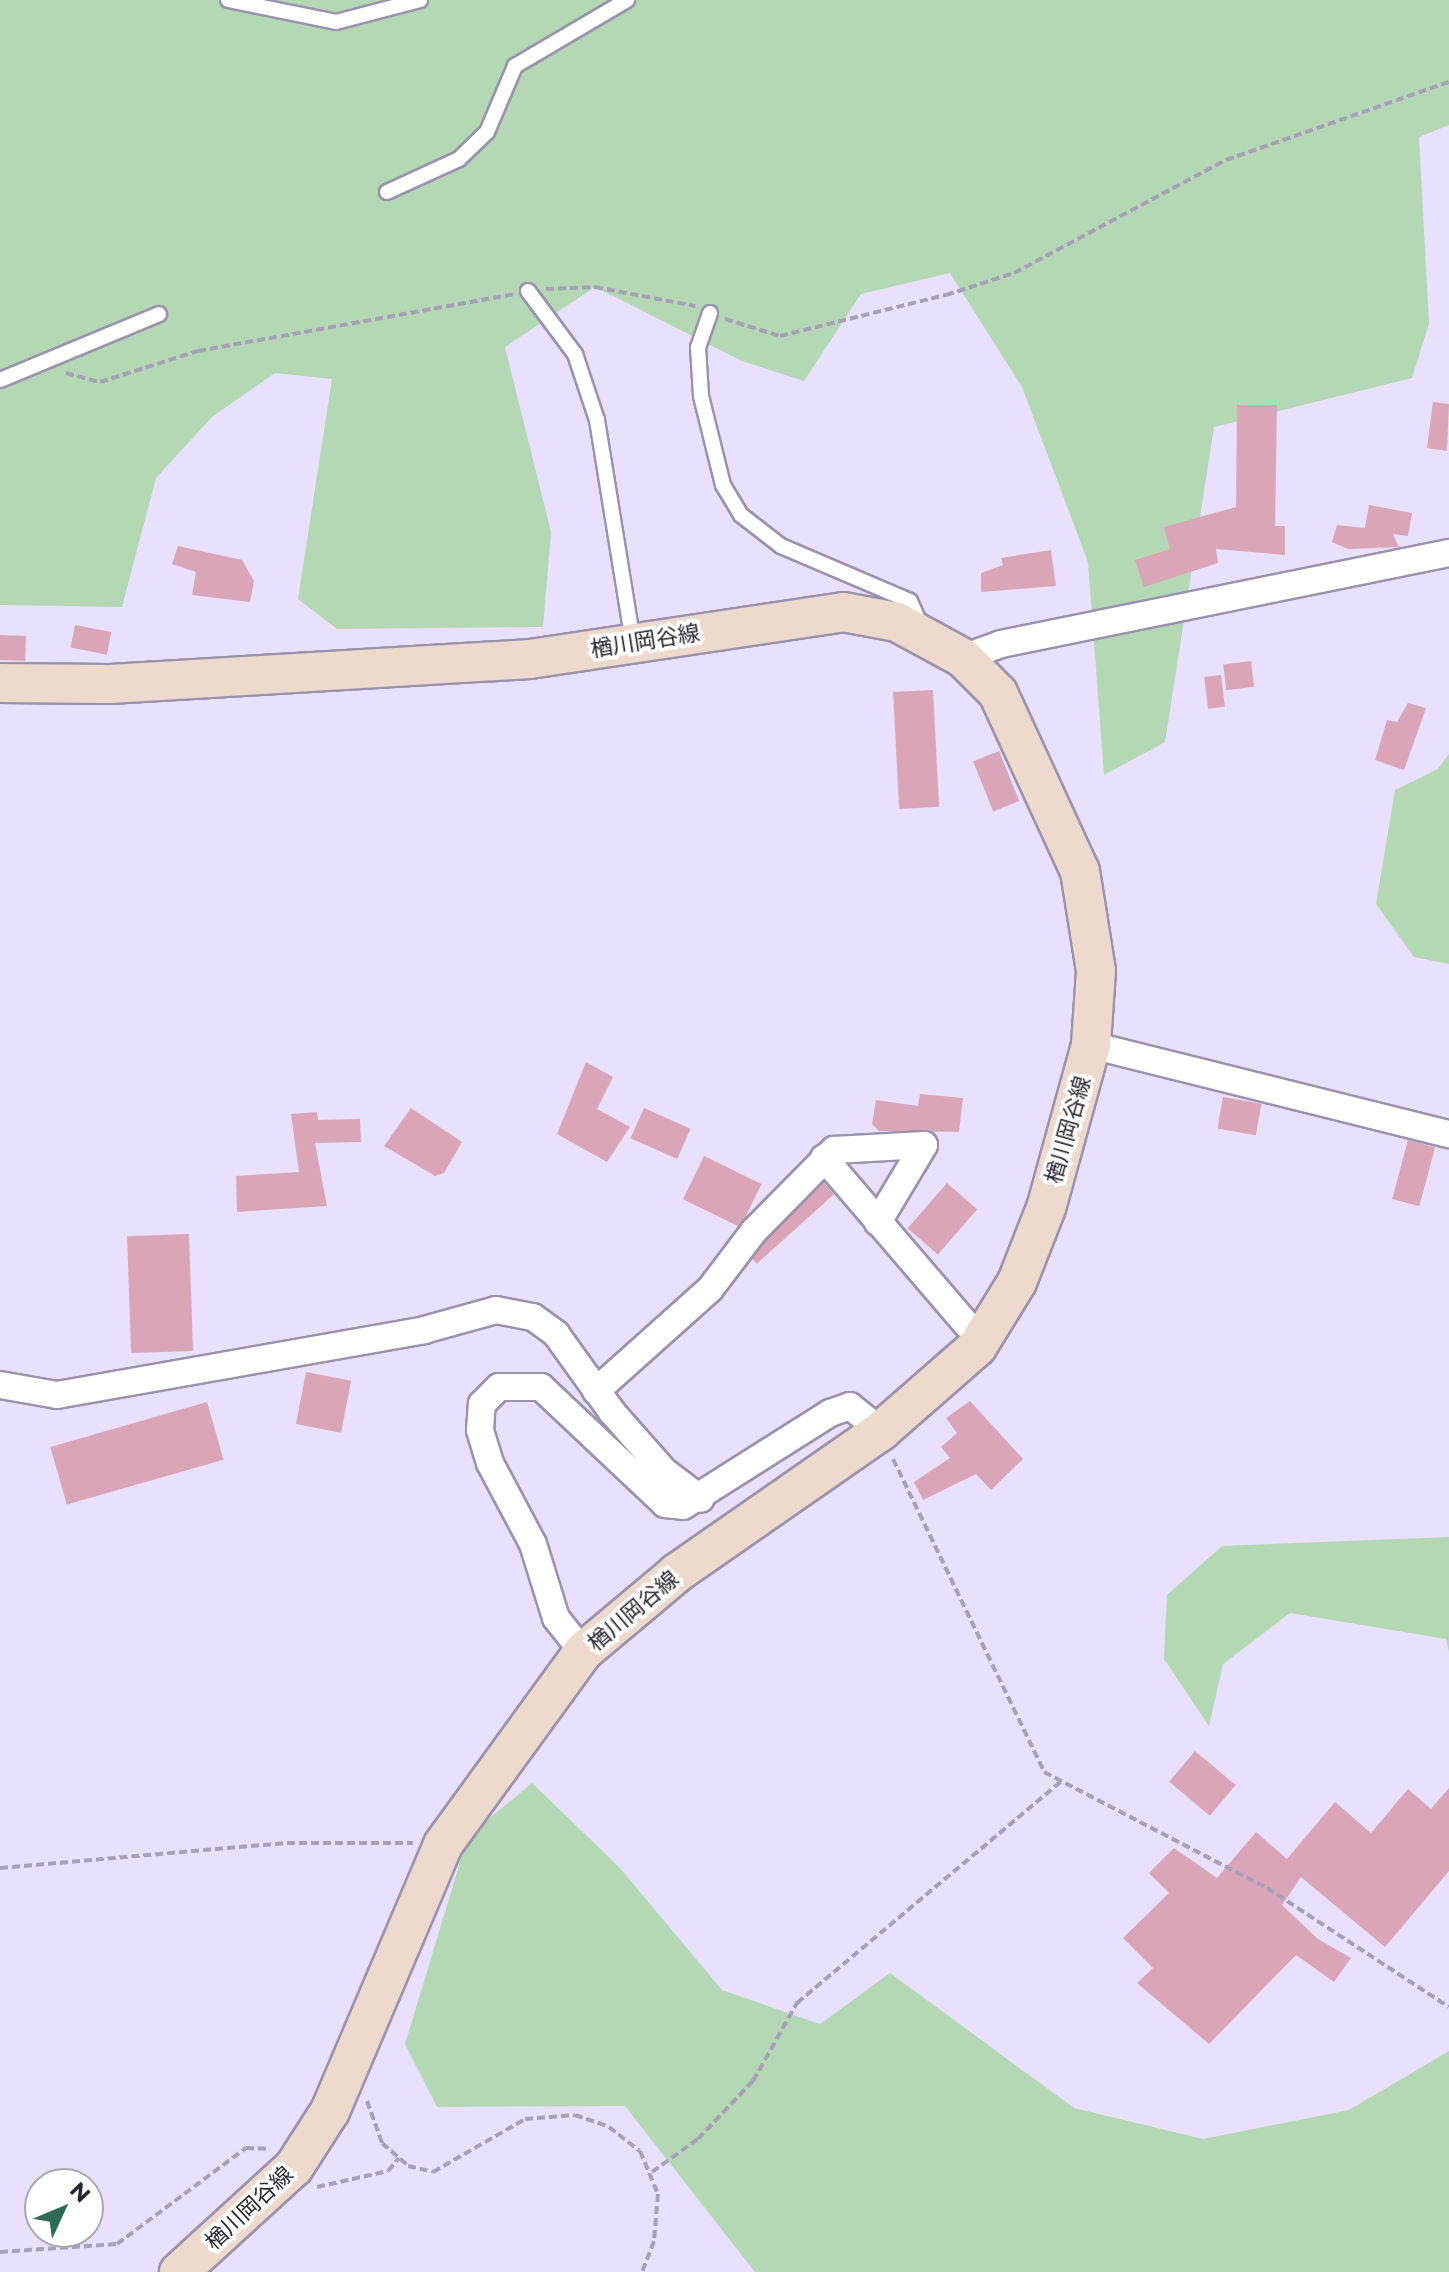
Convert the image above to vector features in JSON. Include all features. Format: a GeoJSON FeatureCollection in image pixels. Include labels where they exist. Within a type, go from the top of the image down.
{"type":"FeatureCollection","features":[{"type":"Feature","properties":{"kind":"main road","name":"楢川岡谷線"},"geometry":{"type":"LineString","coordinates":[[0,683],[317,673],[633,644],[843,612],[924,632],[963,658],[998,693],[1080,871],[1096,971],[1091,1045],[1017,1282],[977,1347],[881,1431],[677,1573],[583,1652],[443,1845],[330,2111],[287,2175],[179,2272]]}},
{"type":"Feature","properties":{"kind":"street"},"geometry":{"type":"LineString","coordinates":[[963,658],[1001,644],[1449,553]]}},
{"type":"Feature","properties":{"kind":"street"},"geometry":{"type":"LineString","coordinates":[[1091,1045],[1449,1134]]}},
{"type":"Feature","properties":{"kind":"street"},"geometry":{"type":"LineString","coordinates":[[596,1391],[710,1289],[824,1158],[848,1145],[924,1145],[878,1222]]}},
{"type":"Feature","properties":{"kind":"street"},"geometry":{"type":"LineString","coordinates":[[824,1158],[967,1325]]}},
{"type":"Feature","properties":{"kind":"street"},"geometry":{"type":"LineString","coordinates":[[0,1385],[57,1395],[424,1330],[496,1310],[533,1317],[556,1334],[596,1391],[664,1471],[701,1499]]}},
{"type":"Feature","properties":{"kind":"street"},"geometry":{"type":"LineString","coordinates":[[583,1652],[556,1618],[533,1544],[490,1463],[480,1430],[482,1404],[499,1387],[541,1387],[665,1504],[701,1499],[830,1413],[850,1406],[881,1431]]}},
{"type":"Feature","properties":{"kind":"lane"},"geometry":{"type":"LineString","coordinates":[[228,0],[336,22],[420,0]]}},
{"type":"Feature","properties":{"kind":"lane"},"geometry":{"type":"LineString","coordinates":[[387,192],[459,159],[487,132],[515,66],[627,0]]}},
{"type":"Feature","properties":{"kind":"lane"},"geometry":{"type":"LineString","coordinates":[[528,291],[575,354],[597,420],[633,644]]}},
{"type":"Feature","properties":{"kind":"lane"},"geometry":{"type":"LineString","coordinates":[[710,313],[698,347],[701,396],[723,485],[741,515],[781,546],[910,601],[924,632]]}},
{"type":"Feature","properties":{"kind":"lane"},"geometry":{"type":"LineString","coordinates":[[0,380],[44,367],[82,343],[159,314]]}},
{"type":"Feature","properties":{"kind":"path"},"geometry":{"type":"LineString","coordinates":[[44,367],[100,382],[198,351],[528,291],[609,288],[710,313],[780,336],[946,295],[1014,273],[1226,160],[1449,82]]}},
{"type":"Feature","properties":{"kind":"path"},"geometry":{"type":"LineString","coordinates":[[881,1431],[1031,1755],[1060,1782],[1267,1888],[1449,2007]]}},
{"type":"Feature","properties":{"kind":"path"},"geometry":{"type":"LineString","coordinates":[[652,2172],[698,2139],[753,2081],[797,2003],[1060,1782]]}},
{"type":"Feature","properties":{"kind":"path"},"geometry":{"type":"LineString","coordinates":[[0,1868],[287,1843],[443,1845]]}},
{"type":"Feature","properties":{"kind":"path"},"geometry":{"type":"LineString","coordinates":[[366,2098],[382,2143],[399,2158],[433,2172],[503,2129],[552,2114],[609,2127],[640,2151],[652,2172],[657,2218],[642,2272]]}},
{"type":"Feature","properties":{"kind":"path"},"geometry":{"type":"LineString","coordinates":[[0,2252],[117,2244],[246,2148],[269,2149],[287,2175],[318,2187],[388,2171],[399,2158]]}},
{"type":"Feature","properties":{"kind":"green space"},"geometry":{"type":"Polygon","coordinates":[[[0,0],[1449,0],[1449,125],[1419,137],[1429,323],[1412,378],[1214,427],[1165,742],[1104,775],[1088,562],[1022,387],[950,273],[861,294],[804,381],[742,361],[595,287],[505,347],[551,532],[543,627],[337,629],[298,599],[332,379],[275,373],[212,417],[156,478],[122,607],[0,605],[0,0]]]}},
{"type":"Feature","properties":{"kind":"green space"},"geometry":{"type":"Polygon","coordinates":[[[1449,754],[1449,964],[1414,957],[1376,904],[1395,790],[1438,769],[1449,754]]]}},
{"type":"Feature","properties":{"kind":"green space"},"geometry":{"type":"Polygon","coordinates":[[[1449,1537],[1449,1652],[1446,1639],[1290,1613],[1223,1664],[1209,1726],[1164,1659],[1167,1595],[1222,1546],[1449,1537]]]}},
{"type":"Feature","properties":{"kind":"green space"},"geometry":{"type":"Polygon","coordinates":[[[532,1783],[619,1867],[722,1990],[820,2024],[890,1973],[1074,2108],[1203,2139],[1349,2110],[1449,2051],[1449,2272],[755,2272],[625,2106],[437,2107],[405,2044],[468,1836],[532,1783]]]}},
{"type":"Feature","properties":{"kind":"building"},"geometry":{"type":"Polygon","coordinates":[[[1433,402],[1449,404],[1447,451],[1427,448],[1433,402]]]}},
{"type":"Feature","properties":{"kind":"building"},"geometry":{"type":"Polygon","coordinates":[[[1237,405],[1277,405],[1275,526],[1285,526],[1285,555],[1216,549],[1218,563],[1144,587],[1135,560],[1170,549],[1164,527],[1236,507],[1237,405]]]}},
{"type":"Feature","properties":{"kind":"building"},"geometry":{"type":"Polygon","coordinates":[[[1369,505],[1412,513],[1408,536],[1393,534],[1399,547],[1348,549],[1332,542],[1337,525],[1365,528],[1369,505]]]}},
{"type":"Feature","properties":{"kind":"building"},"geometry":{"type":"Polygon","coordinates":[[[178,546],[242,560],[254,581],[250,602],[192,595],[196,572],[172,564],[178,546]]]}},
{"type":"Feature","properties":{"kind":"building"},"geometry":{"type":"Polygon","coordinates":[[[1051,550],[1056,586],[981,592],[981,573],[1003,565],[1001,558],[1051,550]]]}},
{"type":"Feature","properties":{"kind":"building"},"geometry":{"type":"Polygon","coordinates":[[[75,625],[111,632],[107,655],[71,648],[75,625]]]}},
{"type":"Feature","properties":{"kind":"building"},"geometry":{"type":"Polygon","coordinates":[[[0,635],[26,636],[25,661],[0,660],[0,635]]]}},
{"type":"Feature","properties":{"kind":"building"},"geometry":{"type":"Polygon","coordinates":[[[1251,661],[1254,687],[1226,690],[1223,664],[1251,661]]]}},
{"type":"Feature","properties":{"kind":"building"},"geometry":{"type":"Polygon","coordinates":[[[1221,675],[1225,707],[1208,709],[1204,677],[1221,675]]]}},
{"type":"Feature","properties":{"kind":"building"},"geometry":{"type":"Polygon","coordinates":[[[933,690],[939,807],[899,809],[893,692],[933,690]]]}},
{"type":"Feature","properties":{"kind":"building"},"geometry":{"type":"Polygon","coordinates":[[[1408,703],[1426,708],[1404,770],[1375,760],[1387,720],[1397,722],[1408,703]]]}},
{"type":"Feature","properties":{"kind":"building"},"geometry":{"type":"Polygon","coordinates":[[[999,751],[1019,801],[993,812],[973,761],[999,751]]]}},
{"type":"Feature","properties":{"kind":"building"},"geometry":{"type":"Polygon","coordinates":[[[586,1062],[613,1077],[597,1109],[630,1127],[607,1162],[557,1134],[586,1062]]]}},
{"type":"Feature","properties":{"kind":"building"},"geometry":{"type":"Polygon","coordinates":[[[920,1094],[963,1098],[959,1132],[879,1131],[872,1124],[876,1100],[918,1106],[920,1094]]]}},
{"type":"Feature","properties":{"kind":"building"},"geometry":{"type":"Polygon","coordinates":[[[1223,1097],[1261,1104],[1256,1135],[1217,1129],[1223,1097]]]}},
{"type":"Feature","properties":{"kind":"building"},"geometry":{"type":"Polygon","coordinates":[[[411,1108],[462,1142],[444,1173],[435,1176],[384,1146],[411,1108]]]}},
{"type":"Feature","properties":{"kind":"building"},"geometry":{"type":"Polygon","coordinates":[[[644,1108],[691,1129],[677,1159],[631,1138],[644,1108]]]}},
{"type":"Feature","properties":{"kind":"building"},"geometry":{"type":"Polygon","coordinates":[[[317,1112],[318,1120],[360,1119],[361,1142],[315,1143],[327,1206],[237,1212],[236,1176],[299,1172],[291,1114],[317,1112]]]}},
{"type":"Feature","properties":{"kind":"building"},"geometry":{"type":"Polygon","coordinates":[[[1408,1140],[1435,1147],[1419,1206],[1392,1199],[1408,1140]]]}},
{"type":"Feature","properties":{"kind":"building"},"geometry":{"type":"Polygon","coordinates":[[[704,1156],[762,1184],[740,1227],[683,1199],[704,1156]]]}},
{"type":"Feature","properties":{"kind":"building"},"geometry":{"type":"Polygon","coordinates":[[[824,1183],[834,1194],[757,1264],[747,1253],[824,1183]]]}},
{"type":"Feature","properties":{"kind":"building"},"geometry":{"type":"Polygon","coordinates":[[[947,1183],[977,1209],[938,1255],[908,1228],[947,1183]]]}},
{"type":"Feature","properties":{"kind":"building"},"geometry":{"type":"Polygon","coordinates":[[[189,1234],[193,1351],[131,1353],[127,1236],[189,1234]]]}},
{"type":"Feature","properties":{"kind":"building"},"geometry":{"type":"Polygon","coordinates":[[[306,1372],[351,1381],[341,1433],[296,1424],[306,1372]]]}},
{"type":"Feature","properties":{"kind":"building"},"geometry":{"type":"Polygon","coordinates":[[[970,1401],[1023,1459],[991,1490],[976,1474],[923,1500],[914,1482],[950,1458],[941,1447],[957,1433],[946,1418],[970,1401]]]}},
{"type":"Feature","properties":{"kind":"building"},"geometry":{"type":"Polygon","coordinates":[[[207,1402],[224,1460],[67,1505],[50,1447],[207,1402]]]}},
{"type":"Feature","properties":{"kind":"building"},"geometry":{"type":"Polygon","coordinates":[[[1195,1751],[1236,1785],[1210,1816],[1169,1782],[1195,1751]]]}},
{"type":"Feature","properties":{"kind":"building"},"geometry":{"type":"Polygon","coordinates":[[[1449,1788],[1449,1871],[1385,1947],[1301,1877],[1282,1905],[1318,1939],[1351,1958],[1334,1982],[1296,1955],[1209,2044],[1137,1983],[1153,1968],[1123,1938],[1169,1893],[1149,1873],[1174,1848],[1217,1878],[1256,1832],[1287,1859],[1335,1802],[1371,1833],[1408,1789],[1431,1809],[1449,1788]]]}}]}
